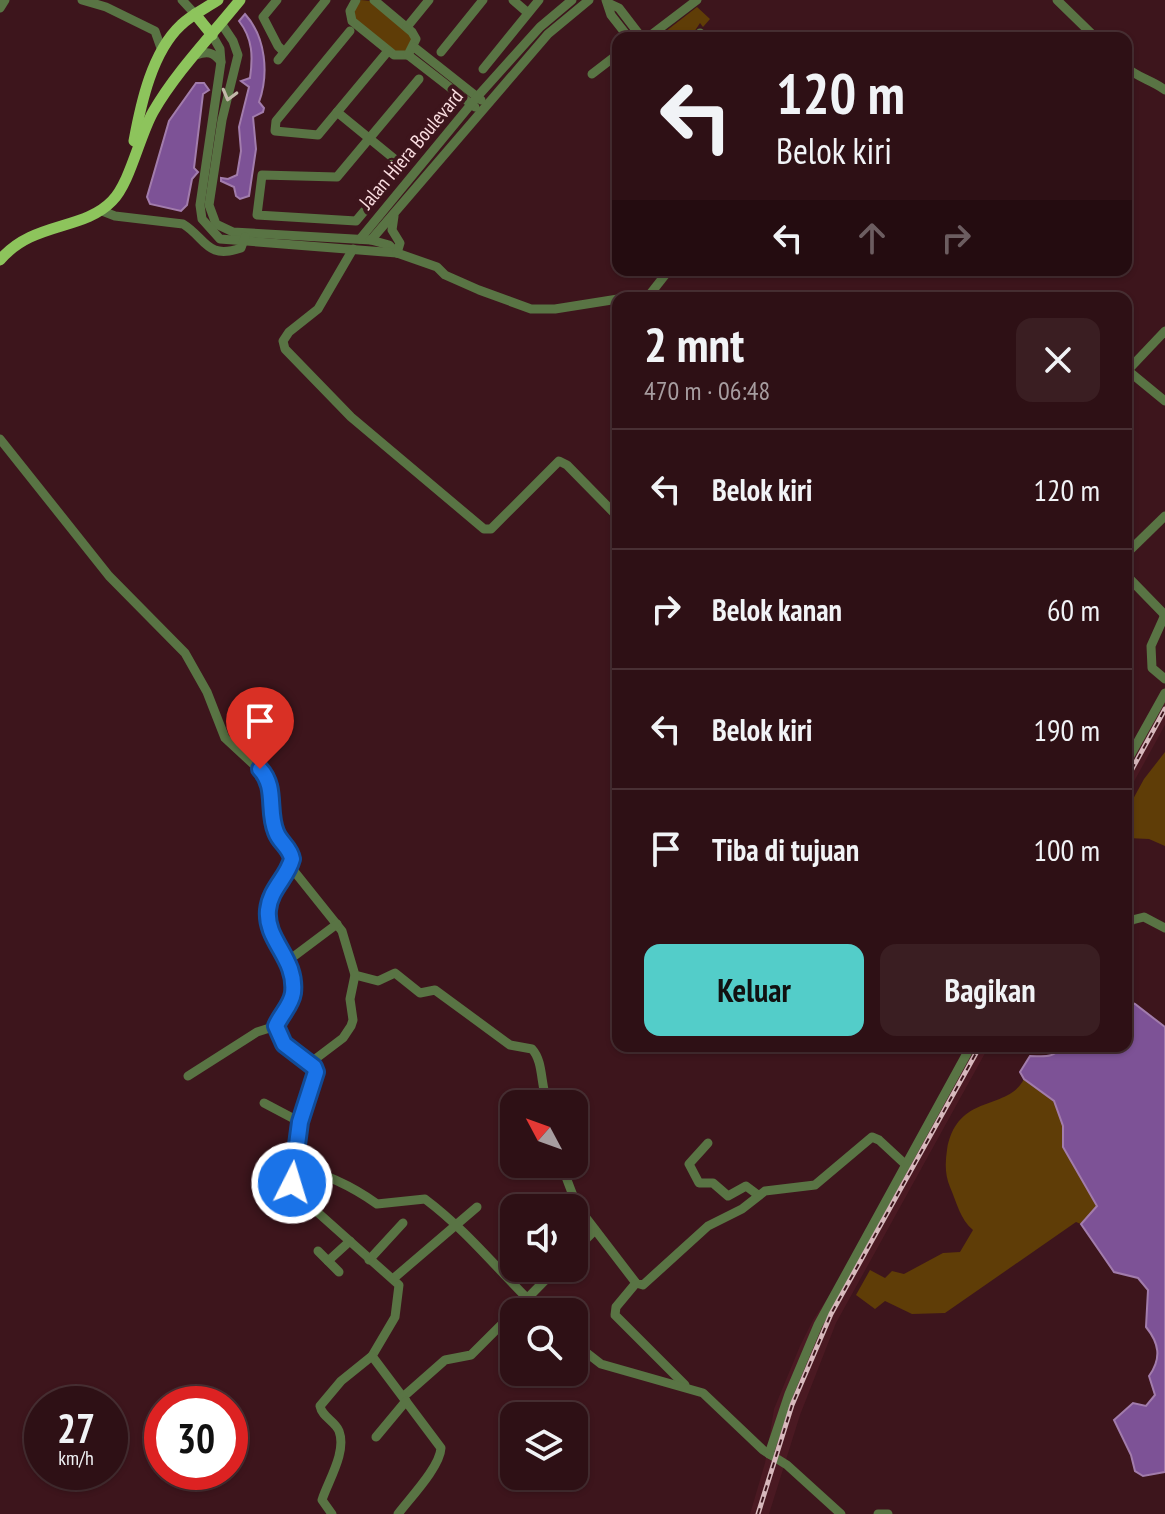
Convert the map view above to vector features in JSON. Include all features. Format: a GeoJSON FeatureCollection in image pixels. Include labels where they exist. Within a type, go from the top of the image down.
{"type":"FeatureCollection","features":[{"type":"Feature","properties":{"kind":"main road"},"geometry":{"type":"LineString","coordinates":[[0,260],[18,242],[33,234],[102,211],[123,187],[138,119],[162,51],[183,22],[204,4],[218,0]]}},
{"type":"Feature","properties":{"kind":"main road"},"geometry":{"type":"LineString","coordinates":[[129,165],[154,111],[240,0]]}},
{"type":"Feature","properties":{"kind":"main road"},"geometry":{"type":"LineString","coordinates":[[204,4],[221,23]]}},
{"type":"Feature","properties":{"kind":"main road"},"geometry":{"type":"LineString","coordinates":[[195,14],[212,35]]}},
{"type":"Feature","properties":{"kind":"street"},"geometry":{"type":"LineString","coordinates":[[0,8],[5,0]]}},
{"type":"Feature","properties":{"kind":"street"},"geometry":{"type":"LineString","coordinates":[[82,0],[106,7],[155,31],[162,51]]}},
{"type":"Feature","properties":{"kind":"street"},"geometry":{"type":"LineString","coordinates":[[182,0],[195,14]]}},
{"type":"Feature","properties":{"kind":"street"},"geometry":{"type":"LineString","coordinates":[[277,0],[263,17],[281,56],[326,0]]}},
{"type":"Feature","properties":{"kind":"street"},"geometry":{"type":"LineString","coordinates":[[374,0],[407,27],[416,39],[411,51]]}},
{"type":"Feature","properties":{"kind":"street"},"geometry":{"type":"LineString","coordinates":[[407,27],[429,0]]}},
{"type":"Feature","properties":{"kind":"street"},"geometry":{"type":"LineString","coordinates":[[441,52],[483,0]]}},
{"type":"Feature","properties":{"kind":"street"},"geometry":{"type":"LineString","coordinates":[[513,0],[528,13]]}},
{"type":"Feature","properties":{"kind":"street"},"geometry":{"type":"LineString","coordinates":[[483,69],[539,0]]}},
{"type":"Feature","properties":{"kind":"street","name":"Jalan Hiera Boulevard"},"geometry":{"type":"LineString","coordinates":[[363,245],[540,27],[572,0]]}},
{"type":"Feature","properties":{"kind":"street","name":"Jalan Hiera Boulevard"},"geometry":{"type":"LineString","coordinates":[[221,23],[228,31],[238,55],[222,120],[209,205],[216,224],[245,238],[330,248],[363,245],[399,206],[478,104],[548,34],[589,0]]}},
{"type":"Feature","properties":{"kind":"street"},"geometry":{"type":"LineString","coordinates":[[652,32],[697,0]]}},
{"type":"Feature","properties":{"kind":"street"},"geometry":{"type":"LineString","coordinates":[[1059,1],[1090,32]]}},
{"type":"Feature","properties":{"kind":"street"},"geometry":{"type":"LineString","coordinates":[[351,2],[352,21],[388,51],[394,55],[411,51]]}},
{"type":"Feature","properties":{"kind":"street"},"geometry":{"type":"LineString","coordinates":[[607,2],[619,8],[639,32]]}},
{"type":"Feature","properties":{"kind":"street"},"geometry":{"type":"LineString","coordinates":[[607,2],[611,15],[624,32]]}},
{"type":"Feature","properties":{"kind":"street"},"geometry":{"type":"LineString","coordinates":[[350,31],[276,121],[275,131],[318,135],[388,51]]}},
{"type":"Feature","properties":{"kind":"street","name":"Jalan Hiera Boulevard"},"geometry":{"type":"LineString","coordinates":[[212,35],[220,49],[221,62],[200,205],[202,219],[220,239],[398,248],[437,267],[445,275],[531,309],[555,309],[612,300]]}},
{"type":"Feature","properties":{"kind":"street"},"geometry":{"type":"LineString","coordinates":[[411,51],[478,104]]}},
{"type":"Feature","properties":{"kind":"street"},"geometry":{"type":"LineString","coordinates":[[196,55],[206,52],[215,54],[221,62]]}},
{"type":"Feature","properties":{"kind":"street"},"geometry":{"type":"LineString","coordinates":[[592,74],[612,59]]}},
{"type":"Feature","properties":{"kind":"street"},"geometry":{"type":"LineString","coordinates":[[1132,73],[1154,81],[1165,90]]}},
{"type":"Feature","properties":{"kind":"street"},"geometry":{"type":"LineString","coordinates":[[419,79],[337,177],[262,175],[257,215],[356,221],[444,116]]}},
{"type":"Feature","properties":{"kind":"street"},"geometry":{"type":"LineString","coordinates":[[337,112],[403,166]]}},
{"type":"Feature","properties":{"kind":"street"},"geometry":{"type":"LineString","coordinates":[[398,248],[392,222],[399,206]]}},
{"type":"Feature","properties":{"kind":"street"},"geometry":{"type":"LineString","coordinates":[[102,211],[115,216],[183,224],[200,242],[221,252],[241,248],[245,238]]}},
{"type":"Feature","properties":{"kind":"street"},"geometry":{"type":"LineString","coordinates":[[363,245],[343,268],[318,309],[289,332],[283,345],[351,417],[484,529],[491,529],[559,461],[567,465],[612,511]]}},
{"type":"Feature","properties":{"kind":"street"},"geometry":{"type":"LineString","coordinates":[[330,248],[343,260],[343,268]]}},
{"type":"Feature","properties":{"kind":"street"},"geometry":{"type":"LineString","coordinates":[[652,292],[664,276]]}},
{"type":"Feature","properties":{"kind":"street"},"geometry":{"type":"LineString","coordinates":[[1132,365],[1165,331]]}},
{"type":"Feature","properties":{"kind":"street"},"geometry":{"type":"LineString","coordinates":[[1132,372],[1165,401]]}},
{"type":"Feature","properties":{"kind":"street"},"geometry":{"type":"LineString","coordinates":[[0,439],[109,576],[185,653],[207,692],[225,738],[264,774],[273,804],[274,829],[292,854],[290,866],[272,895],[268,920],[289,960],[293,990],[290,1003],[276,1026],[257,1032],[188,1076]]}},
{"type":"Feature","properties":{"kind":"street"},"geometry":{"type":"LineString","coordinates":[[1132,548],[1165,516]]}},
{"type":"Feature","properties":{"kind":"street"},"geometry":{"type":"LineString","coordinates":[[1132,581],[1163,613],[1150,656],[1152,668],[1165,679]]}},
{"type":"Feature","properties":{"kind":"street"},"geometry":{"type":"LineString","coordinates":[[1132,752],[1165,693]]}},
{"type":"Feature","properties":{"kind":"street"},"geometry":{"type":"LineString","coordinates":[[290,866],[344,935],[355,975],[350,999],[351,1026],[343,1038],[310,1063]]}},
{"type":"Feature","properties":{"kind":"street"},"geometry":{"type":"LineString","coordinates":[[1132,920],[1144,917],[1165,928]]}},
{"type":"Feature","properties":{"kind":"street"},"geometry":{"type":"LineString","coordinates":[[289,960],[337,924]]}},
{"type":"Feature","properties":{"kind":"street"},"geometry":{"type":"LineString","coordinates":[[355,975],[378,981],[395,973],[420,993],[435,990],[510,1045],[528,1046],[539,1060],[541,1090]]}},
{"type":"Feature","properties":{"kind":"street"},"geometry":{"type":"LineString","coordinates":[[276,1026],[284,1044],[310,1063],[316,1072],[300,1122],[292,1183],[299,1195],[369,1260],[394,1278],[400,1288],[395,1317],[372,1356],[341,1381],[320,1406],[321,1412],[338,1428],[340,1436],[332,1474],[322,1497],[332,1514]]}},
{"type":"Feature","properties":{"kind":"street"},"geometry":{"type":"LineString","coordinates":[[769,1454],[818,1325],[968,1052]]}},
{"type":"Feature","properties":{"kind":"street"},"geometry":{"type":"LineString","coordinates":[[264,1103],[300,1122]]}},
{"type":"Feature","properties":{"kind":"street"},"geometry":{"type":"LineString","coordinates":[[687,1387],[615,1315],[616,1307],[636,1283],[649,1282],[702,1230],[742,1209],[758,1195],[772,1190],[815,1185],[872,1137],[906,1165]]}},
{"type":"Feature","properties":{"kind":"street"},"geometry":{"type":"LineString","coordinates":[[708,1143],[689,1164],[699,1183],[713,1183],[728,1196],[746,1186],[758,1195]]}},
{"type":"Feature","properties":{"kind":"street"},"geometry":{"type":"LineString","coordinates":[[293,1166],[323,1174],[377,1204],[425,1199],[458,1224],[483,1250],[494,1267],[526,1298],[543,1282]]}},
{"type":"Feature","properties":{"kind":"street"},"geometry":{"type":"LineString","coordinates":[[566,1178],[577,1206],[636,1283]]}},
{"type":"Feature","properties":{"kind":"street"},"geometry":{"type":"LineString","coordinates":[[394,1278],[477,1207]]}},
{"type":"Feature","properties":{"kind":"street"},"geometry":{"type":"LineString","coordinates":[[369,1260],[403,1223]]}},
{"type":"Feature","properties":{"kind":"street"},"geometry":{"type":"LineString","coordinates":[[588,1237],[595,1230]]}},
{"type":"Feature","properties":{"kind":"street"},"geometry":{"type":"LineString","coordinates":[[328,1261],[350,1241]]}},
{"type":"Feature","properties":{"kind":"street"},"geometry":{"type":"LineString","coordinates":[[318,1251],[339,1272]]}},
{"type":"Feature","properties":{"kind":"street"},"geometry":{"type":"LineString","coordinates":[[376,1437],[405,1399],[445,1360],[471,1355],[500,1326]]}},
{"type":"Feature","properties":{"kind":"street"},"geometry":{"type":"LineString","coordinates":[[588,1354],[601,1364],[687,1387],[708,1396],[769,1454],[787,1465],[841,1514]]}},
{"type":"Feature","properties":{"kind":"street"},"geometry":{"type":"LineString","coordinates":[[372,1356],[442,1452],[398,1514]]}},
{"type":"Feature","properties":{"kind":"street"},"geometry":{"type":"LineString","coordinates":[[878,1514],[888,1514]]}},
{"type":"Feature","properties":{"kind":"shaded area"},"geometry":{"type":"Polygon","coordinates":[[[361,0],[370,1],[413,38],[406,52],[398,54],[355,20],[354,9],[361,0]]]}},
{"type":"Feature","properties":{"kind":"shaded area"},"geometry":{"type":"Polygon","coordinates":[[[697,7],[710,19],[703,27],[700,23],[694,32],[665,32],[697,7]]]}},
{"type":"Feature","properties":{"kind":"shaded area"},"geometry":{"type":"Polygon","coordinates":[[[245,14],[257,34],[264,56],[264,80],[259,102],[264,108],[263,112],[253,117],[256,149],[249,196],[240,199],[234,187],[221,181],[221,178],[237,175],[241,151],[239,127],[249,87],[241,81],[250,78],[252,63],[249,41],[239,21],[245,14]]]}},
{"type":"Feature","properties":{"kind":"shaded area"},"geometry":{"type":"Polygon","coordinates":[[[196,83],[204,83],[209,90],[203,94],[194,168],[198,172],[192,179],[187,205],[181,211],[150,204],[147,197],[169,121],[196,83]]]}},
{"type":"Feature","properties":{"kind":"shaded area"},"geometry":{"type":"Polygon","coordinates":[[[1165,690],[1165,725],[1132,785],[1132,749],[1165,690]]]}},
{"type":"Feature","properties":{"kind":"shaded area"},"geometry":{"type":"Polygon","coordinates":[[[1165,752],[1165,846],[1149,839],[1132,838],[1132,801],[1165,752]]]}},
{"type":"Feature","properties":{"kind":"shaded area"},"geometry":{"type":"Polygon","coordinates":[[[1132,1003],[1165,1027],[1165,1472],[1143,1476],[1135,1471],[1114,1420],[1133,1403],[1146,1406],[1155,1395],[1149,1376],[1156,1363],[1157,1351],[1146,1327],[1148,1290],[1138,1278],[1114,1272],[1081,1224],[1097,1206],[1063,1147],[1063,1126],[1054,1101],[1024,1079],[1020,1072],[1030,1056],[1056,1052],[1132,1052],[1132,1003]]]}},
{"type":"Feature","properties":{"kind":"shaded area"},"geometry":{"type":"Polygon","coordinates":[[[964,1052],[986,1052],[836,1323],[800,1415],[769,1514],[750,1514],[765,1463],[774,1409],[813,1320],[841,1278],[964,1052]]]}},
{"type":"Feature","properties":{"kind":"shaded area"},"geometry":{"type":"Polygon","coordinates":[[[1024,1079],[1054,1101],[1063,1126],[1063,1147],[1097,1206],[1081,1224],[1076,1222],[945,1313],[912,1314],[885,1301],[875,1309],[856,1295],[870,1270],[885,1278],[892,1271],[904,1274],[943,1253],[960,1252],[973,1230],[962,1216],[947,1178],[946,1155],[952,1132],[971,1111],[1006,1096],[1024,1079]]]}},
{"type":"Feature","properties":{"kind":"railway"},"geometry":{"type":"LineString","coordinates":[[1132,769],[1165,709]]}},
{"type":"Feature","properties":{"kind":"railway"},"geometry":{"type":"LineString","coordinates":[[758,1514],[792,1405],[831,1314],[977,1052]]}},
{"type":"Feature","properties":{"kind":"route"},"geometry":{"type":"LineString","coordinates":[[260,769],[273,804],[274,829],[292,854],[290,866],[272,895],[268,910],[271,931],[289,960],[292,971],[290,1003],[276,1026],[284,1044],[304,1058],[316,1072],[300,1122],[292,1183]]}}]}
